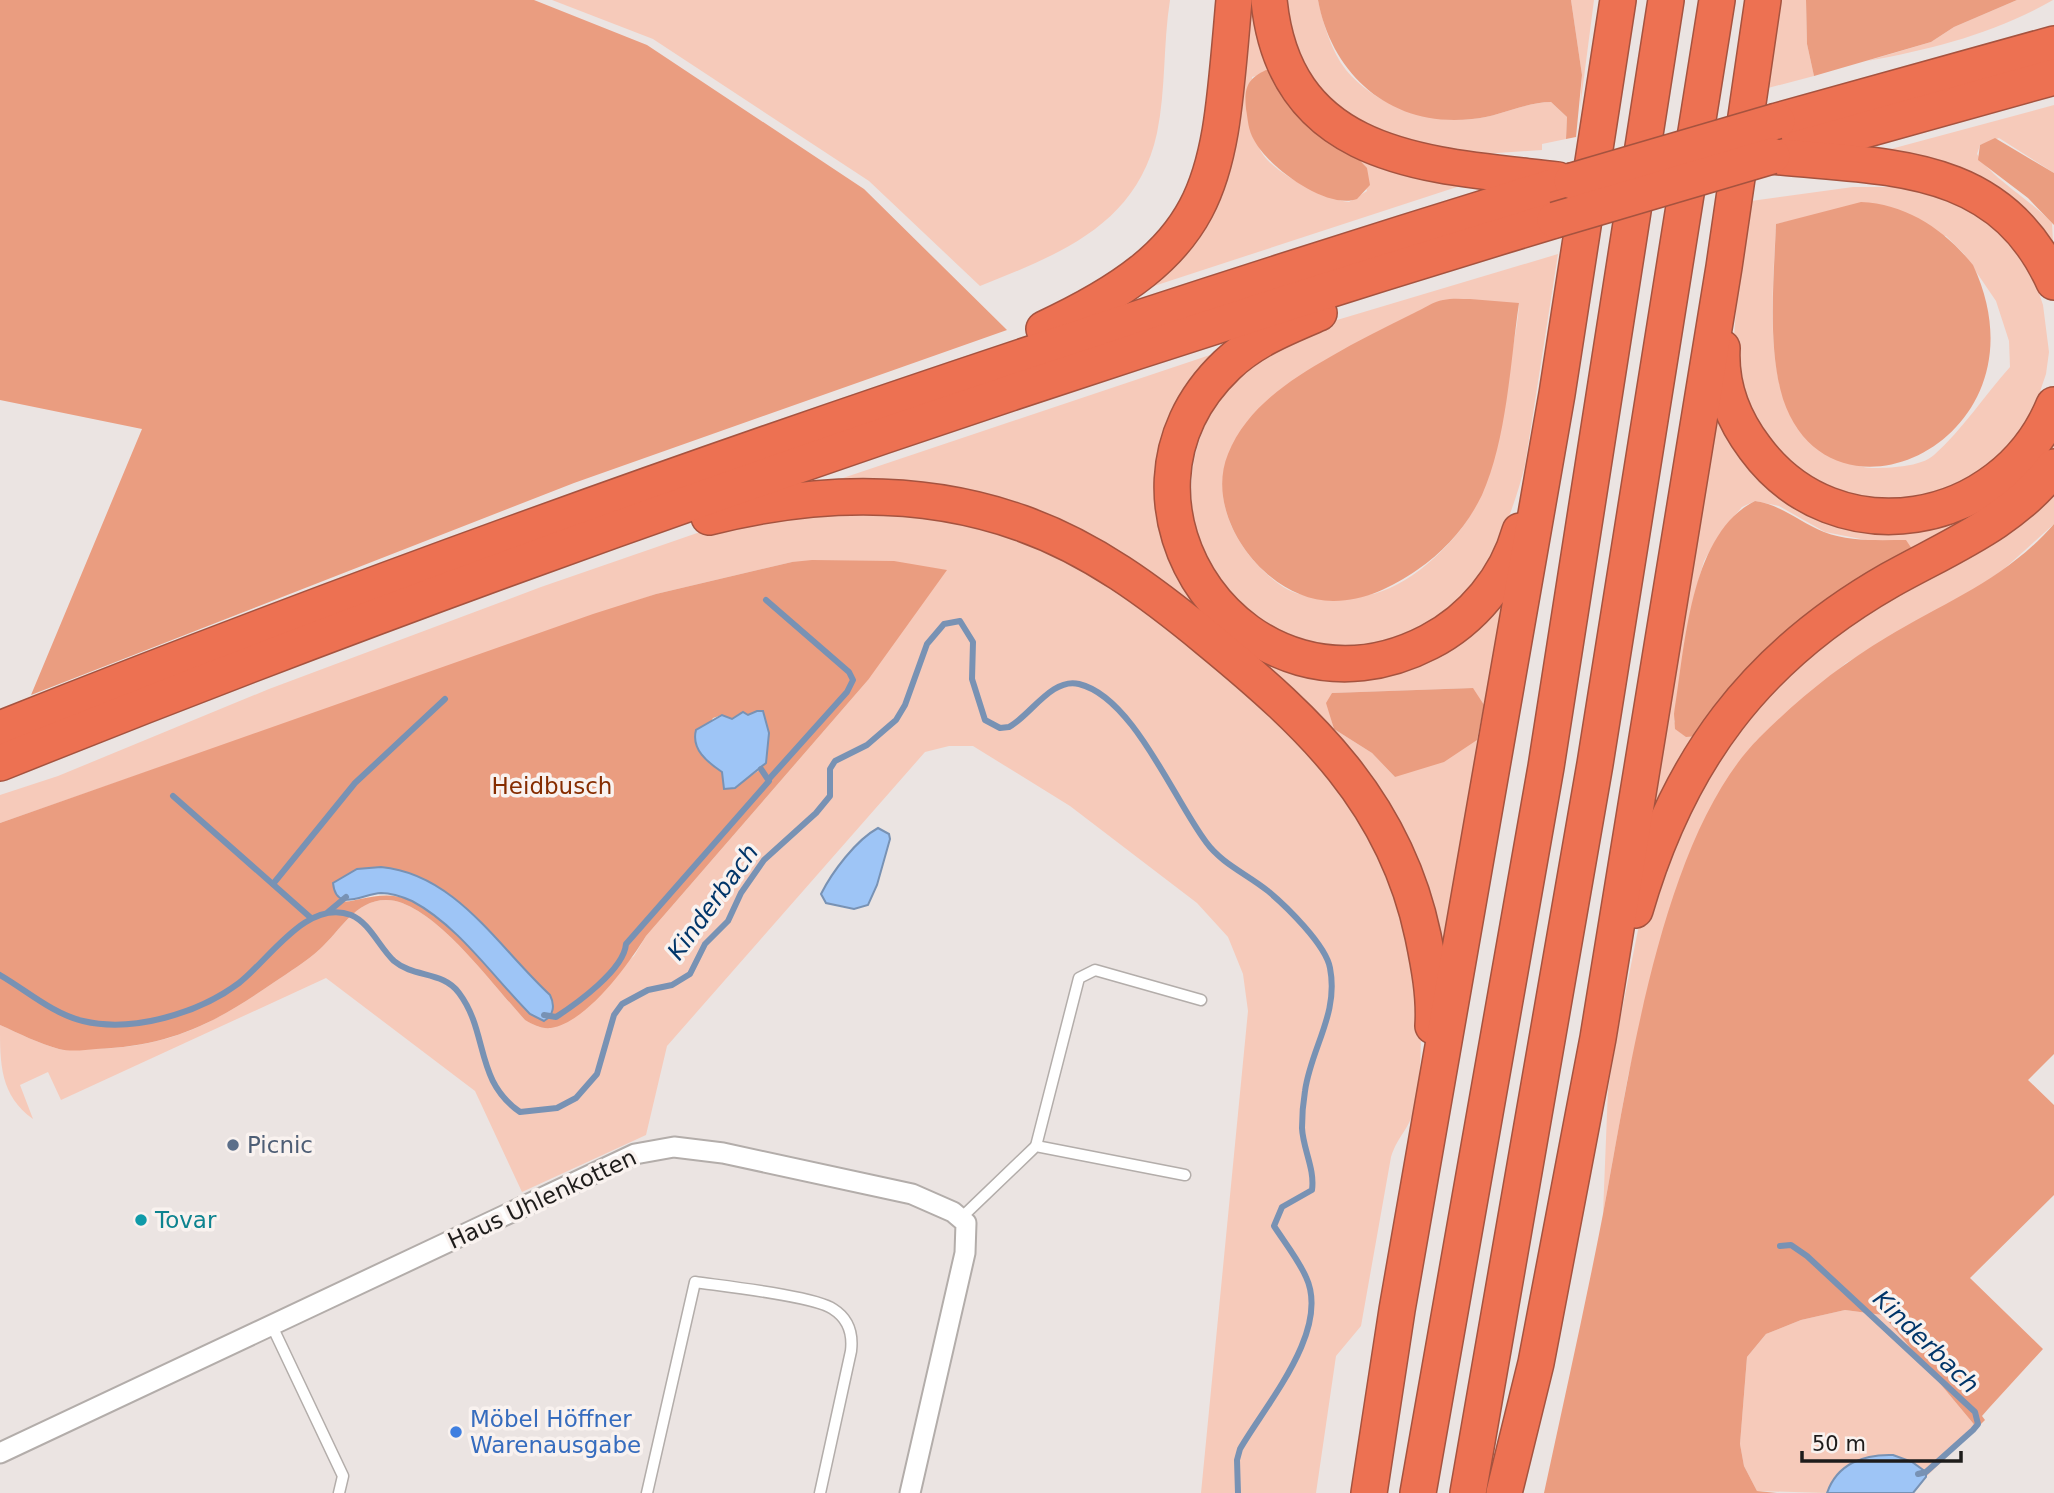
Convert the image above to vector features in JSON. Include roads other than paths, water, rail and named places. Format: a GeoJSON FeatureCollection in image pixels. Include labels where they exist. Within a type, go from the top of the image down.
{"type":"FeatureCollection","features":[{"type":"Feature","properties":{"kind":"highway"},"geometry":{"type":"LineString","coordinates":[[831,420],[1059,322],[1098,302],[1153,265],[1189,223],[1213,171],[1224,116],[1234,0]]}},
{"type":"Feature","properties":{"kind":"highway"},"geometry":{"type":"LineString","coordinates":[[1269,0],[1273,31],[1289,69],[1321,114],[1340,131],[1363,144],[1396,156],[1442,166],[1572,181]]}},
{"type":"Feature","properties":{"kind":"highway"},"geometry":{"type":"LineString","coordinates":[[1605,81],[1607,0]]}},
{"type":"Feature","properties":{"kind":"highway"},"geometry":{"type":"LineString","coordinates":[[1369,1493],[1377,1427],[1557,394],[1618,0]]}},
{"type":"Feature","properties":{"kind":"highway"},"geometry":{"type":"LineString","coordinates":[[1418,1493],[1546,767],[1666,0]]}},
{"type":"Feature","properties":{"kind":"highway"},"geometry":{"type":"LineString","coordinates":[[1468,1493],[1602,723],[1717,0]]}},
{"type":"Feature","properties":{"kind":"highway"},"geometry":{"type":"LineString","coordinates":[[1504,1493],[1536,1363],[1598,1038],[1724,267],[1763,0]]}},
{"type":"Feature","properties":{"kind":"highway"},"geometry":{"type":"LineString","coordinates":[[1945,74],[2054,17]]}},
{"type":"Feature","properties":{"kind":"highway"},"geometry":{"type":"LineString","coordinates":[[0,729],[416,568],[831,420],[1108,327],[1572,181],[2054,44]]}},
{"type":"Feature","properties":{"kind":"highway"},"geometry":{"type":"LineString","coordinates":[[0,763],[489,576],[931,419],[1479,243],[1772,156],[2054,77]]}},
{"type":"Feature","properties":{"kind":"highway"},"geometry":{"type":"LineString","coordinates":[[1772,156],[1910,170],[1966,187],[2001,209],[2020,227],[2040,253],[2054,282]]}},
{"type":"Feature","properties":{"kind":"highway"},"geometry":{"type":"LineString","coordinates":[[1479,243],[1355,301],[1276,331],[1228,364],[1207,386],[1185,426],[1174,477],[1177,524],[1197,578],[1220,610],[1245,632],[1266,644],[1308,659],[1334,662],[1382,659],[1422,646],[1465,618],[1500,575],[1517,543],[1557,394]]}},
{"type":"Feature","properties":{"kind":"highway"},"geometry":{"type":"LineString","coordinates":[[1724,267],[1721,357],[1732,410],[1749,440],[1776,473],[1792,487],[1826,504],[1869,516],[1888,517],[1924,513],[1978,494],[2015,467],[2043,429],[2054,405]]}},
{"type":"Feature","properties":{"kind":"highway"},"geometry":{"type":"LineString","coordinates":[[1598,1038],[1636,905],[1668,818],[1692,770],[1737,703],[1792,647],[1821,624],[1851,603],[2002,516],[2027,497],[2054,467]]}},
{"type":"Feature","properties":{"kind":"highway"},"geometry":{"type":"LineString","coordinates":[[489,576],[620,547],[736,510],[822,496],[862,495],[911,498],[962,507],[1020,523],[1088,553],[1131,579],[1159,598],[1259,681],[1316,735],[1362,790],[1395,849],[1418,914],[1432,988],[1432,1050],[1424,1096],[1419,1186]]}},
{"type":"Feature","properties":{"kind":"street","name":"Haus Uhlenkotten"},"geometry":{"type":"LineString","coordinates":[[0,1453],[635,1154],[657,1148],[723,1153],[912,1194],[940,1204],[961,1218]]}},
{"type":"Feature","properties":{"kind":"street"},"geometry":{"type":"LineString","coordinates":[[910,1493],[965,1253],[967,1229],[961,1218]]}},
{"type":"Feature","properties":{"kind":"lane"},"geometry":{"type":"LineString","coordinates":[[961,1218],[1036,1146],[1079,978],[1095,970],[1200,1000]]}},
{"type":"Feature","properties":{"kind":"lane"},"geometry":{"type":"LineString","coordinates":[[1036,1146],[1185,1175]]}},
{"type":"Feature","properties":{"kind":"lane"},"geometry":{"type":"LineString","coordinates":[[647,1493],[695,1282],[823,1304],[844,1317],[852,1338],[851,1351],[820,1493]]}},
{"type":"Feature","properties":{"kind":"lane"},"geometry":{"type":"LineString","coordinates":[[272,1326],[343,1476],[339,1493]]}},
{"type":"Feature","properties":{"kind":"water"},"geometry":{"type":"Polygon","coordinates":[[[763,711],[769,733],[766,763],[735,788],[724,789],[722,772],[698,749],[696,730],[722,715],[732,719],[743,712],[748,715],[763,711]]]}},
{"type":"Feature","properties":{"kind":"water"},"geometry":{"type":"Polygon","coordinates":[[[878,828],[889,834],[890,839],[877,885],[868,905],[854,909],[826,903],[821,894],[831,876],[853,848],[878,828]]]}},
{"type":"Feature","properties":{"kind":"water"},"geometry":{"type":"Polygon","coordinates":[[[381,867],[408,873],[432,883],[454,898],[550,995],[553,1006],[550,1016],[544,1021],[530,1014],[460,938],[412,901],[381,893],[344,900],[335,892],[333,883],[357,869],[381,867]]]}},
{"type":"Feature","properties":{"kind":"water"},"geometry":{"type":"Polygon","coordinates":[[[1893,1455],[1912,1462],[1926,1472],[1926,1477],[1913,1493],[1827,1493],[1831,1483],[1844,1468],[1871,1456],[1893,1455]]]}},
{"type":"Feature","properties":{"kind":"waterway"},"geometry":{"type":"LineString","coordinates":[[766,600],[849,672],[853,680],[847,692],[769,779]]}},
{"type":"Feature","properties":{"kind":"waterway","name":"Kinderbach"},"geometry":{"type":"LineString","coordinates":[[0,975],[72,1018],[102,1024],[144,1022],[185,1011],[223,994],[251,973],[290,934],[319,915],[335,912],[351,915],[369,929],[394,961],[410,970],[445,981],[459,993],[475,1024],[488,1071],[505,1099],[520,1112],[557,1108],[576,1098],[597,1074],[614,1015],[622,1004],[648,990],[672,985],[690,974],[705,944],[728,921],[741,893],[764,860],[816,813],[830,796],[830,769],[835,761],[867,745],[896,720],[905,705],[927,644],[944,624],[960,621],[973,642],[972,679],[985,720],[1000,728],[1009,727],[1051,692],[1069,683],[1079,684],[1099,693],[1117,708],[1151,752],[1212,850],[1268,891],[1294,916],[1321,948],[1330,968],[1331,1001],[1308,1075],[1303,1110],[1302,1128],[1312,1174],[1312,1190],[1282,1207],[1274,1226],[1306,1277],[1311,1298],[1310,1320],[1292,1366],[1240,1449],[1237,1460],[1238,1493]]}},
{"type":"Feature","properties":{"kind":"waterway"},"geometry":{"type":"LineString","coordinates":[[273,884],[355,783],[445,699]]}},
{"type":"Feature","properties":{"kind":"waterway"},"geometry":{"type":"LineString","coordinates":[[544,1015],[556,1017],[586,995],[617,965],[626,944],[769,781],[761,769]]}},
{"type":"Feature","properties":{"kind":"waterway"},"geometry":{"type":"LineString","coordinates":[[173,796],[311,918]]}},
{"type":"Feature","properties":{"kind":"waterway"},"geometry":{"type":"LineString","coordinates":[[328,912],[346,897]]}},
{"type":"Feature","properties":{"kind":"waterway","name":"Kinderbach"},"geometry":{"type":"LineString","coordinates":[[1780,1246],[1791,1245],[1807,1256],[1975,1412],[1978,1424],[1973,1430],[1926,1472],[1918,1474]]}},
{"type":"Feature","properties":{"kind":"place","name":"Picnic"},"geometry":{"type":"Point","coordinates":[233,1145]}},
{"type":"Feature","properties":{"kind":"place","name":"Tovar"},"geometry":{"type":"Point","coordinates":[141,1220]}},
{"type":"Feature","properties":{"kind":"place","name":"Möbel Höffner Warenausgabe"},"geometry":{"type":"Point","coordinates":[456,1432]}},
{"type":"Feature","properties":{"kind":"park label","name":"Heidbusch"},"geometry":{"type":"Point","coordinates":[552,786]}}]}
